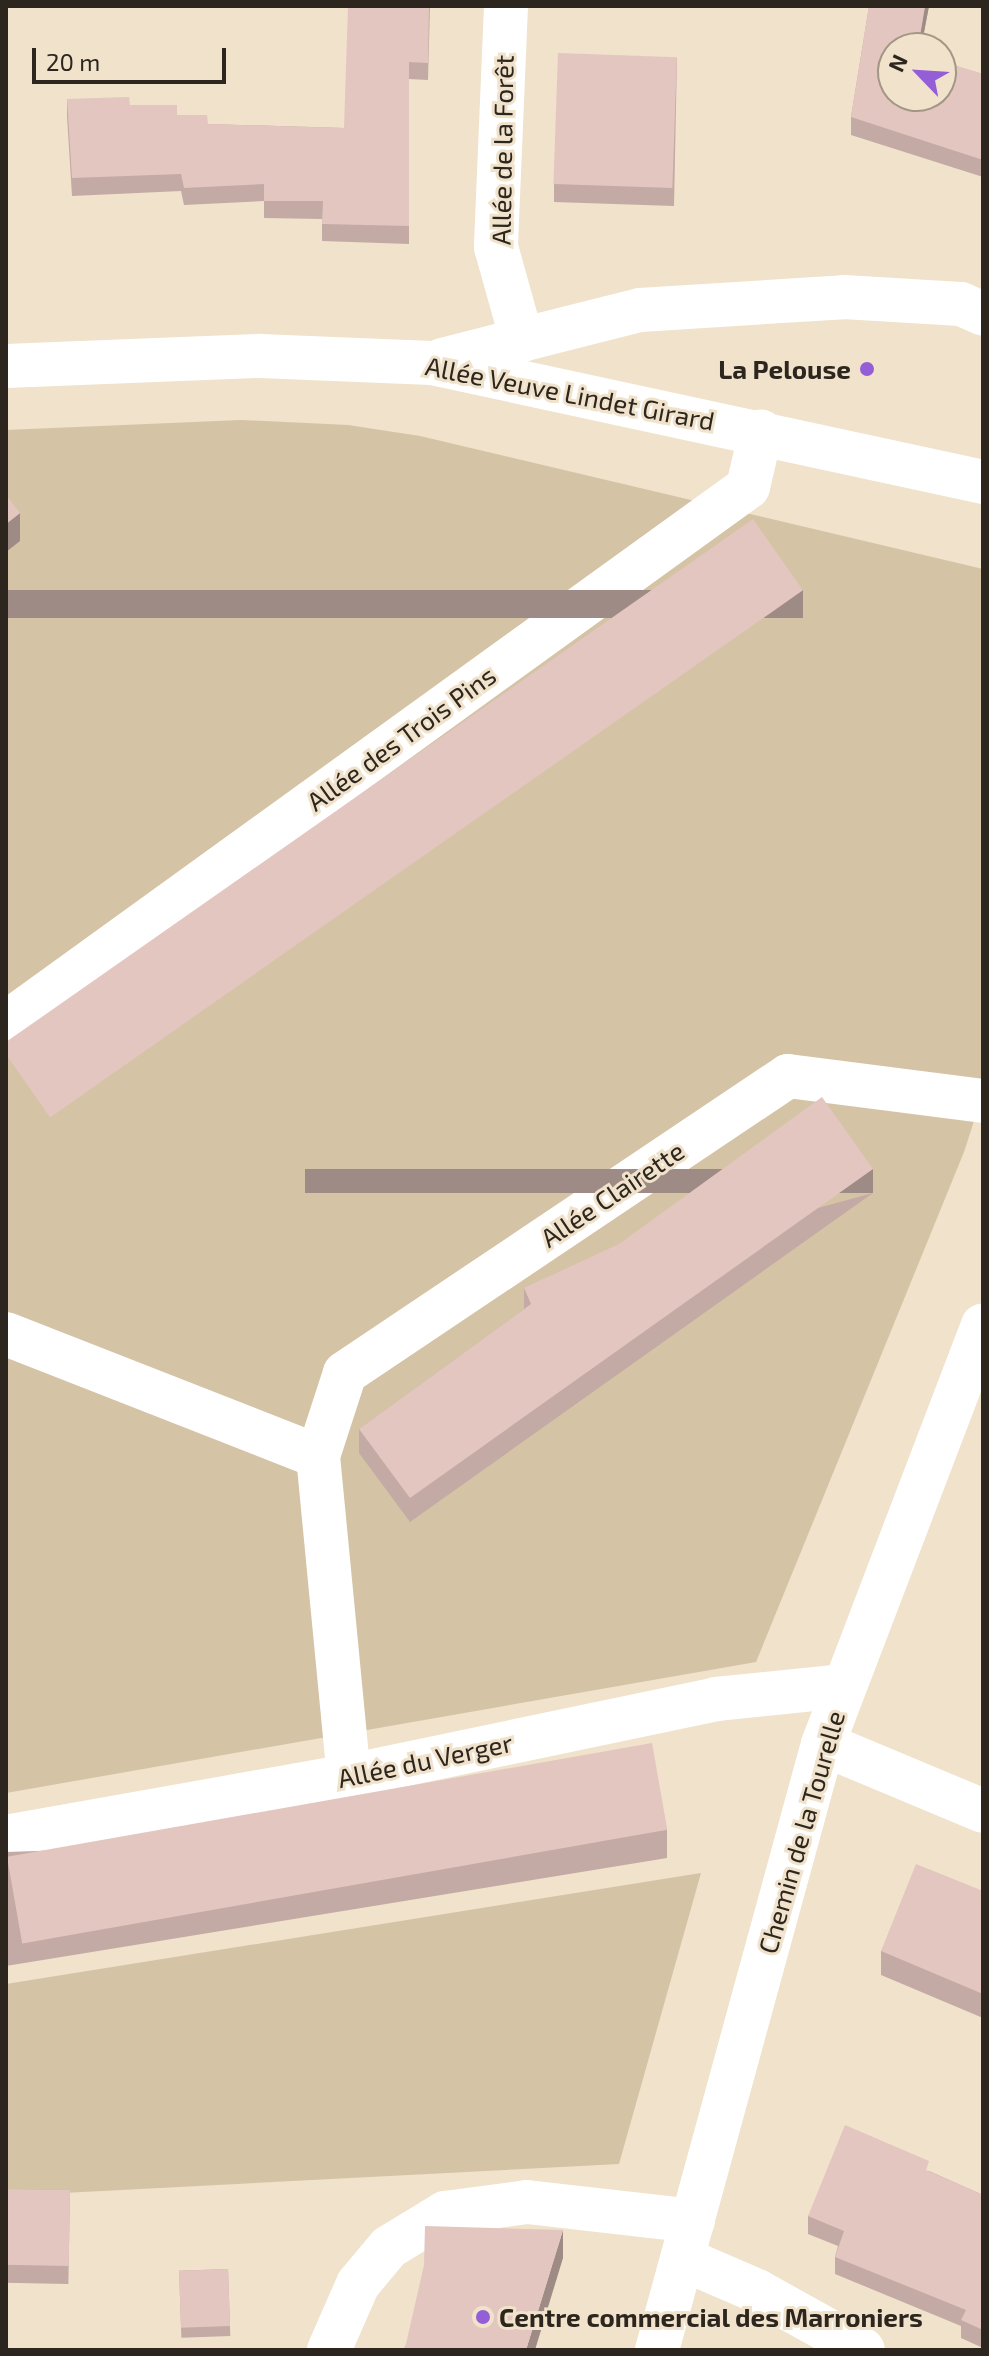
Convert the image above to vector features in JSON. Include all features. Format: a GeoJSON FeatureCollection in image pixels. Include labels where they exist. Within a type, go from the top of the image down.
{"type":"FeatureCollection","features":[{"type":"Feature","properties":{"kind":"street","name":"Allée de la Forêt"},"geometry":{"type":"LineString","coordinates":[[506,6],[496,247],[522,340]]}},
{"type":"Feature","properties":{"kind":"street"},"geometry":{"type":"LineString","coordinates":[[432,363],[640,310],[844,297],[961,304],[983,314]]}},
{"type":"Feature","properties":{"kind":"street","name":"Allée Veuve Lindet Girard"},"geometry":{"type":"LineString","coordinates":[[6,366],[260,356],[432,363],[761,431],[983,482]]}},
{"type":"Feature","properties":{"kind":"street","name":"Allée des Trois Pins"},"geometry":{"type":"LineString","coordinates":[[6,1023],[748,487],[761,431]]}},
{"type":"Feature","properties":{"kind":"street","name":"Allée Clairette"},"geometry":{"type":"LineString","coordinates":[[318,1456],[345,1373],[788,1076],[983,1101]]}},
{"type":"Feature","properties":{"kind":"street","name":"Chemin de la Tourelle"},"geometry":{"type":"LineString","coordinates":[[657,2350],[823,1744],[983,1326]]}},
{"type":"Feature","properties":{"kind":"street"},"geometry":{"type":"LineString","coordinates":[[6,1334],[318,1456],[349,1776]]}},
{"type":"Feature","properties":{"kind":"street","name":"Allée du Verger"},"geometry":{"type":"LineString","coordinates":[[6,1837],[349,1776],[716,1699],[844,1686]]}},
{"type":"Feature","properties":{"kind":"street"},"geometry":{"type":"LineString","coordinates":[[823,1744],[983,1811]]}},
{"type":"Feature","properties":{"kind":"street"},"geometry":{"type":"LineString","coordinates":[[329,2350],[358,2284],[389,2247],[445,2213],[527,2202],[688,2240],[757,2291],[863,2350]]}},
{"type":"Feature","properties":{"kind":"shaded area"},"geometry":{"type":"Polygon","coordinates":[[[241,420],[348,425],[420,436],[983,569],[983,1093],[964,1152],[756,1662],[6,1793],[6,430],[241,420]]]}},
{"type":"Feature","properties":{"kind":"shaded area"},"geometry":{"type":"Polygon","coordinates":[[[701,1873],[619,2164],[6,2196],[6,1984],[701,1873]]]}},
{"type":"Feature","properties":{"kind":"building"},"geometry":{"type":"Polygon","coordinates":[[[348,6],[429,6],[428,63],[409,62],[409,226],[322,224],[323,201],[264,201],[264,184],[184,188],[181,174],[72,178],[67,99],[129,97],[130,105],[177,105],[177,115],[207,115],[208,124],[344,128],[348,6]]]}},
{"type":"Feature","properties":{"kind":"building"},"geometry":{"type":"Polygon","coordinates":[[[869,6],[925,6],[921,32],[877,32],[877,112],[957,112],[957,66],[983,74],[983,160],[851,117],[869,6]]]}},
{"type":"Feature","properties":{"kind":"building"},"geometry":{"type":"Polygon","coordinates":[[[558,53],[677,57],[672,188],[553,184],[558,53]]]}},
{"type":"Feature","properties":{"kind":"building"},"geometry":{"type":"Polygon","coordinates":[[[6,495],[20,513],[6,524],[6,495]]]}},
{"type":"Feature","properties":{"kind":"building"},"geometry":{"type":"Polygon","coordinates":[[[753,519],[803,590],[50,1117],[6,1054],[6,1042],[753,519]]]}},
{"type":"Feature","properties":{"kind":"building"},"geometry":{"type":"Polygon","coordinates":[[[822,1097],[873,1169],[410,1498],[359,1429],[531,1304],[524,1288],[619,1244],[822,1097]]]}},
{"type":"Feature","properties":{"kind":"building"},"geometry":{"type":"Polygon","coordinates":[[[652,1743],[667,1830],[22,1943],[7,1857],[652,1743]]]}},
{"type":"Feature","properties":{"kind":"building"},"geometry":{"type":"Polygon","coordinates":[[[916,1864],[983,1891],[983,1994],[881,1951],[916,1864]]]}},
{"type":"Feature","properties":{"kind":"building"},"geometry":{"type":"Polygon","coordinates":[[[845,2125],[929,2161],[926,2170],[983,2195],[983,2330],[961,2320],[966,2310],[835,2257],[844,2231],[808,2216],[845,2125]]]}},
{"type":"Feature","properties":{"kind":"building"},"geometry":{"type":"Polygon","coordinates":[[[6,2189],[70,2190],[69,2266],[6,2265],[6,2189]]]}},
{"type":"Feature","properties":{"kind":"building","name":"Centre commercial des Marroniers"},"geometry":{"type":"Polygon","coordinates":[[[425,2226],[563,2230],[526,2350],[403,2350],[424,2265],[425,2226]]]}},
{"type":"Feature","properties":{"kind":"building"},"geometry":{"type":"Polygon","coordinates":[[[228,2269],[230,2326],[181,2328],[179,2271],[228,2269]]]}},
{"type":"Feature","properties":{"kind":"place","name":"La Pelouse"},"geometry":{"type":"Point","coordinates":[867,369]}},
{"type":"Feature","properties":{"kind":"place","name":"Centre commercial des Marroniers"},"geometry":{"type":"Point","coordinates":[483,2317]}}]}
